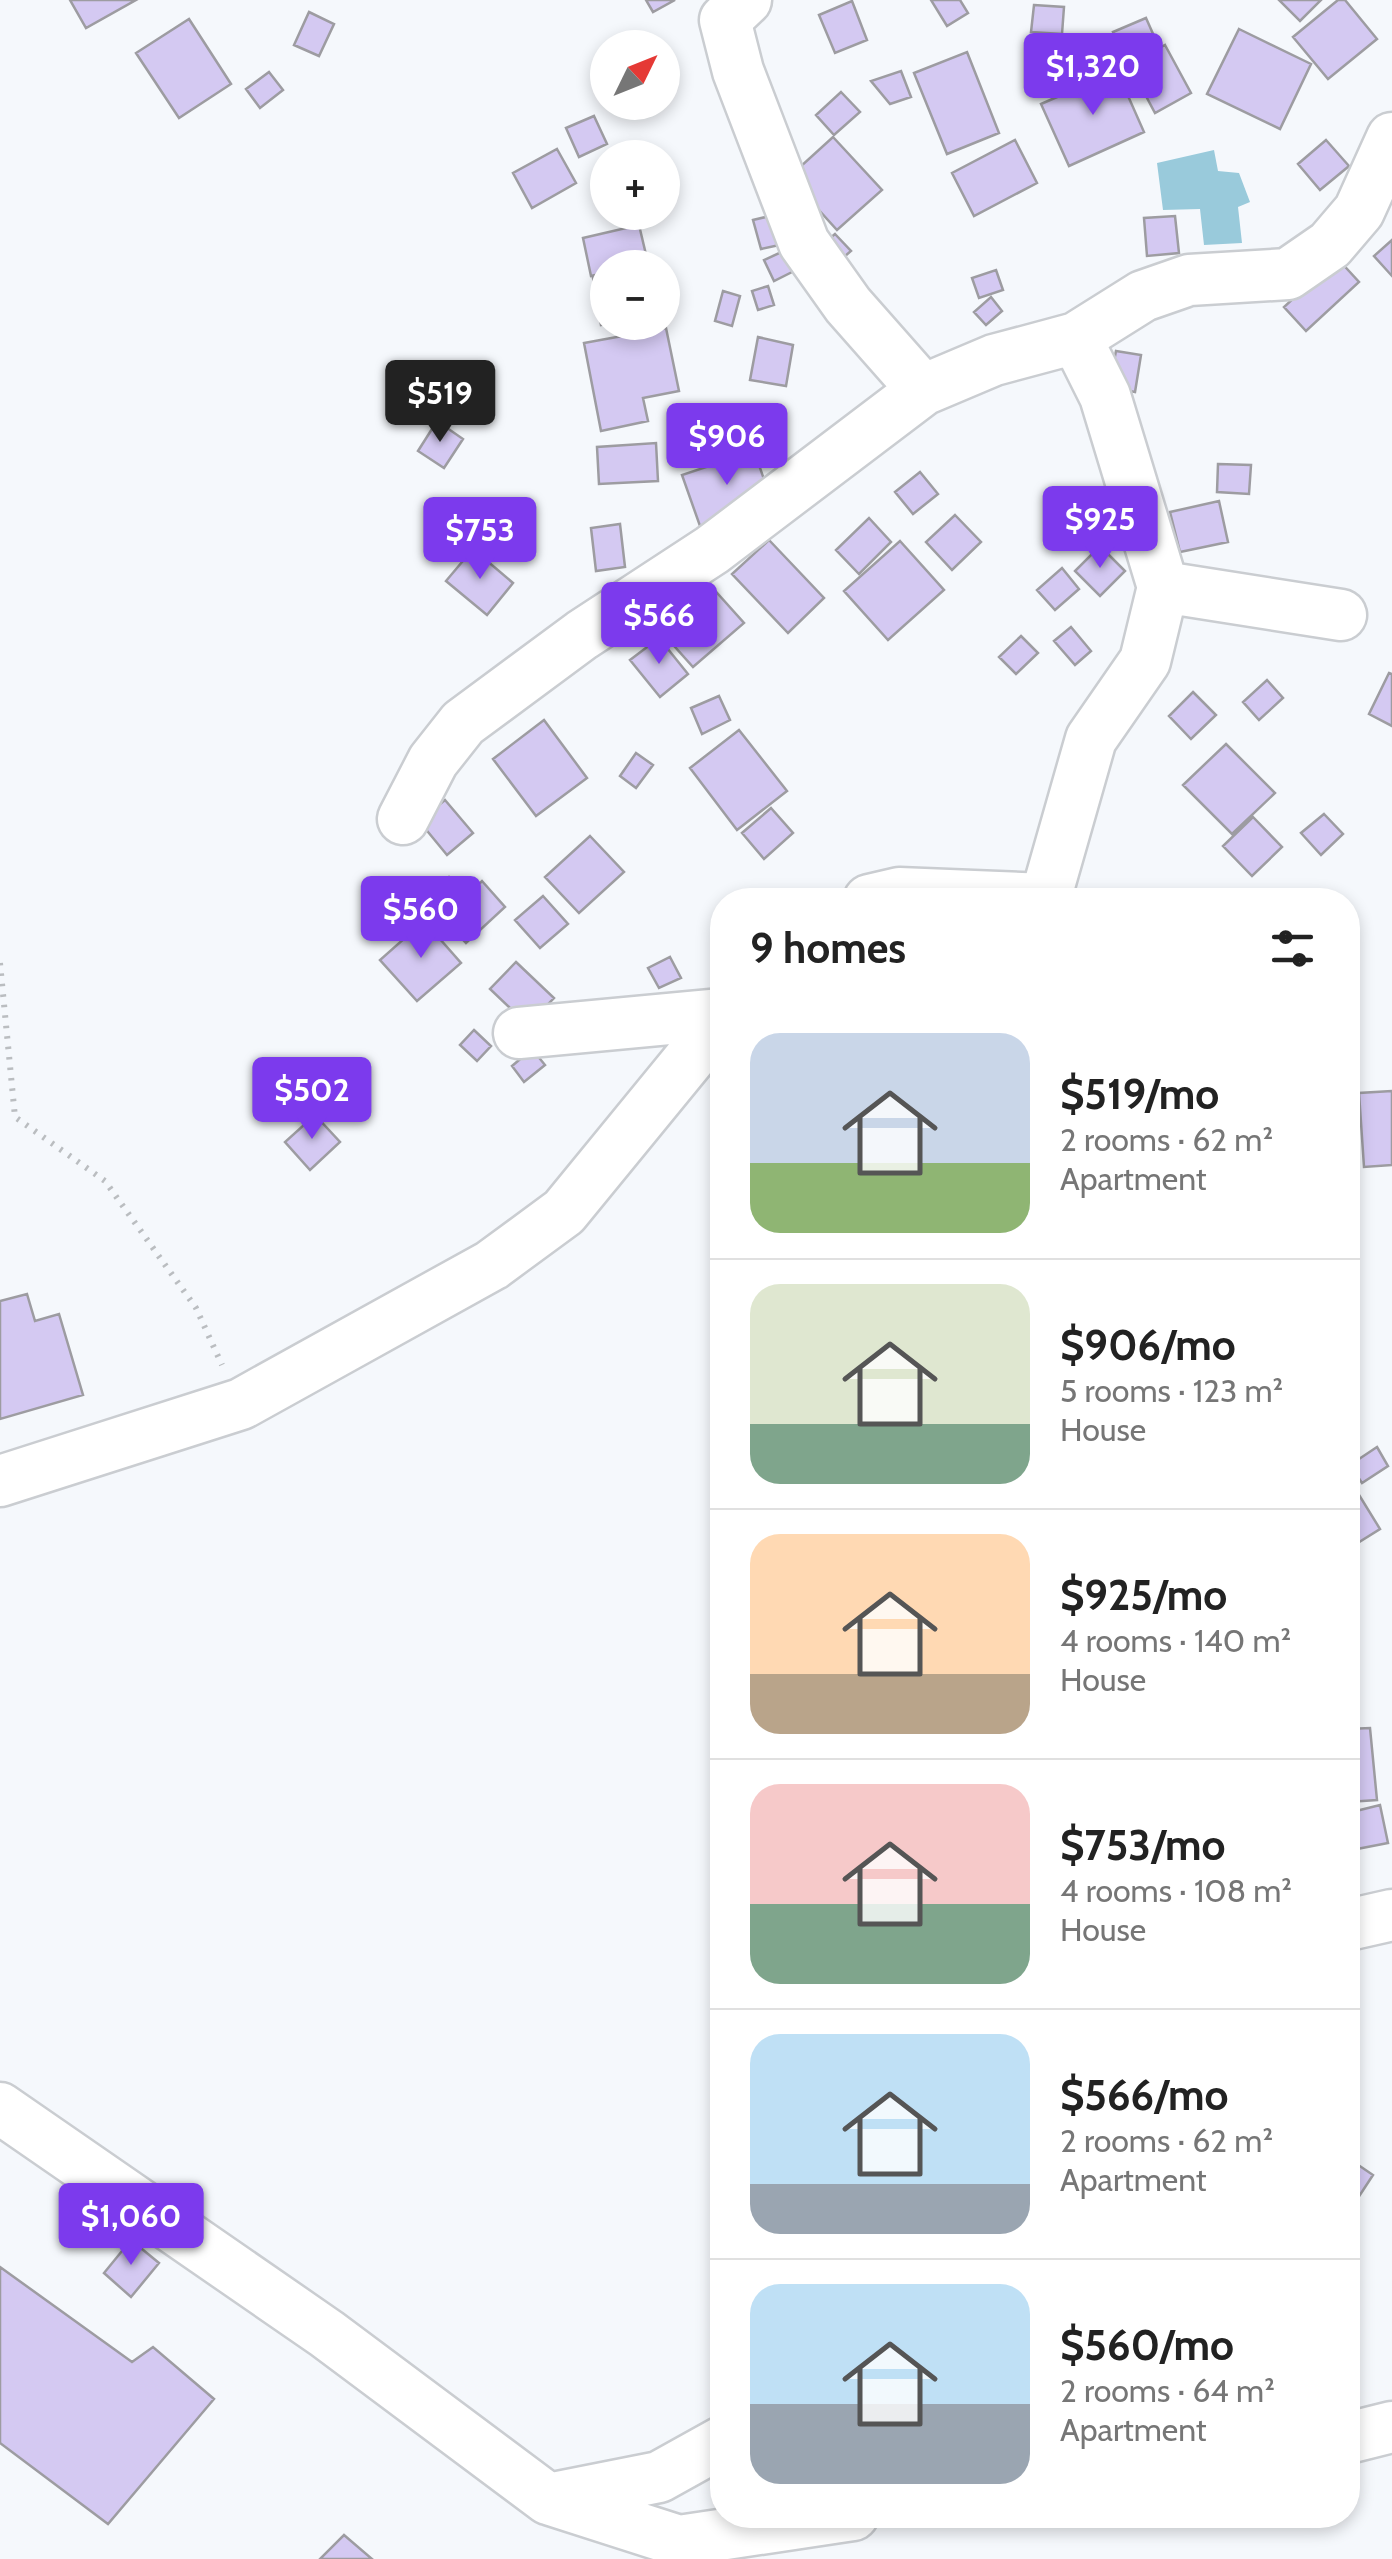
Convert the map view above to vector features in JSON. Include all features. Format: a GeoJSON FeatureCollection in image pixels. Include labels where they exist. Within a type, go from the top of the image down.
{"type":"FeatureCollection","features":[{"type":"Feature","properties":{"kind":"street"},"geometry":{"type":"LineString","coordinates":[[746,0],[725,20],[738,71],[804,242],[848,304],[923,390]]}},
{"type":"Feature","properties":{"kind":"street"},"geometry":{"type":"LineString","coordinates":[[404,819],[433,761],[463,723],[582,635],[712,550],[923,390],[994,360],[1076,338],[1143,296],[1188,280],[1288,274],[1330,245],[1359,210],[1392,138]]}},
{"type":"Feature","properties":{"kind":"street"},"geometry":{"type":"LineString","coordinates":[[1048,888],[1091,739],[1145,661],[1162,587],[1105,396],[1076,338]]}},
{"type":"Feature","properties":{"kind":"street"},"geometry":{"type":"LineString","coordinates":[[1162,587],[1341,615]]}},
{"type":"Feature","properties":{"kind":"street"},"geometry":{"type":"LineString","coordinates":[[518,1033],[710,1018]]}},
{"type":"Feature","properties":{"kind":"street"},"geometry":{"type":"LineString","coordinates":[[0,1481],[241,1404],[492,1265],[564,1212],[710,1032]]}},
{"type":"Feature","properties":{"kind":"street"},"geometry":{"type":"LineString","coordinates":[[1360,1923],[1392,1915]]}},
{"type":"Feature","properties":{"kind":"street"},"geometry":{"type":"LineString","coordinates":[[0,2108],[327,2334],[548,2499],[679,2541],[766,2528]]}},
{"type":"Feature","properties":{"kind":"street"},"geometry":{"type":"LineString","coordinates":[[1360,2435],[1392,2427]]}},
{"type":"Feature","properties":{"kind":"street"},"geometry":{"type":"LineString","coordinates":[[548,2499],[658,2477],[710,2449]]}},
{"type":"Feature","properties":{"kind":"path"},"geometry":{"type":"LineString","coordinates":[[0,963],[15,1117],[105,1181],[196,1308],[241,1404]]}},
{"type":"Feature","properties":{"kind":"water"},"geometry":{"type":"Polygon","coordinates":[[[1214,150],[1218,171],[1239,173],[1250,202],[1238,207],[1242,243],[1204,245],[1200,209],[1163,210],[1157,163],[1214,150]]]}},
{"type":"Feature","properties":{"kind":"building"},"geometry":{"type":"Polygon","coordinates":[[[70,0],[136,0],[86,28],[70,0]]]}},
{"type":"Feature","properties":{"kind":"building"},"geometry":{"type":"Polygon","coordinates":[[[646,0],[675,0],[653,12],[646,0]]]}},
{"type":"Feature","properties":{"kind":"building"},"geometry":{"type":"Polygon","coordinates":[[[931,0],[960,0],[968,13],[947,26],[931,0]]]}},
{"type":"Feature","properties":{"kind":"building"},"geometry":{"type":"Polygon","coordinates":[[[1279,0],[1321,0],[1300,21],[1279,0]]]}},
{"type":"Feature","properties":{"kind":"building"},"geometry":{"type":"Polygon","coordinates":[[[1338,0],[1345,0],[1377,39],[1328,79],[1293,37],[1338,0]]]}},
{"type":"Feature","properties":{"kind":"building"},"geometry":{"type":"Polygon","coordinates":[[[852,1],[867,40],[835,53],[819,15],[852,1]]]}},
{"type":"Feature","properties":{"kind":"building"},"geometry":{"type":"Polygon","coordinates":[[[1034,5],[1064,7],[1062,34],[1031,32],[1034,5]]]}},
{"type":"Feature","properties":{"kind":"building"},"geometry":{"type":"Polygon","coordinates":[[[309,12],[334,24],[319,56],[294,45],[309,12]]]}},
{"type":"Feature","properties":{"kind":"building"},"geometry":{"type":"Polygon","coordinates":[[[1146,18],[1158,45],[1124,58],[1113,32],[1146,18]]]}},
{"type":"Feature","properties":{"kind":"building"},"geometry":{"type":"Polygon","coordinates":[[[189,19],[231,84],[179,118],[136,53],[189,19]]]}},
{"type":"Feature","properties":{"kind":"building"},"geometry":{"type":"Polygon","coordinates":[[[1239,29],[1311,64],[1280,129],[1207,94],[1239,29]]]}},
{"type":"Feature","properties":{"kind":"building"},"geometry":{"type":"Polygon","coordinates":[[[1165,45],[1191,93],[1155,113],[1129,64],[1165,45]]]}},
{"type":"Feature","properties":{"kind":"building"},"geometry":{"type":"Polygon","coordinates":[[[967,52],[999,133],[947,154],[914,73],[967,52]]]}},
{"type":"Feature","properties":{"kind":"building"},"geometry":{"type":"Polygon","coordinates":[[[901,71],[911,97],[890,104],[871,81],[901,71]]]}},
{"type":"Feature","properties":{"kind":"building"},"geometry":{"type":"Polygon","coordinates":[[[1117,71],[1144,132],[1069,166],[1041,104],[1117,71]]]}},
{"type":"Feature","properties":{"kind":"building"},"geometry":{"type":"Polygon","coordinates":[[[269,72],[283,90],[260,108],[246,89],[269,72]]]}},
{"type":"Feature","properties":{"kind":"building"},"geometry":{"type":"Polygon","coordinates":[[[841,92],[860,112],[834,135],[816,115],[841,92]]]}},
{"type":"Feature","properties":{"kind":"building"},"geometry":{"type":"Polygon","coordinates":[[[590,118],[596,120],[605,140],[590,140],[590,152],[579,157],[566,128],[590,118]]]}},
{"type":"Feature","properties":{"kind":"building"},"geometry":{"type":"Polygon","coordinates":[[[833,137],[882,190],[837,230],[789,177],[833,137]]]}},
{"type":"Feature","properties":{"kind":"building"},"geometry":{"type":"Polygon","coordinates":[[[1015,140],[1037,183],[974,216],[952,173],[1015,140]]]}},
{"type":"Feature","properties":{"kind":"building"},"geometry":{"type":"Polygon","coordinates":[[[1326,140],[1349,166],[1320,190],[1298,164],[1326,140]]]}},
{"type":"Feature","properties":{"kind":"building"},"geometry":{"type":"Polygon","coordinates":[[[557,149],[576,183],[532,208],[513,173],[557,149]]]}},
{"type":"Feature","properties":{"kind":"building"},"geometry":{"type":"Polygon","coordinates":[[[778,214],[784,244],[761,249],[753,220],[778,214]]]}},
{"type":"Feature","properties":{"kind":"building"},"geometry":{"type":"Polygon","coordinates":[[[1175,216],[1179,253],[1147,256],[1144,218],[1175,216]]]}},
{"type":"Feature","properties":{"kind":"building"},"geometry":{"type":"Polygon","coordinates":[[[617,230],[640,230],[645,250],[590,250],[590,271],[583,238],[617,230]]]}},
{"type":"Feature","properties":{"kind":"building"},"geometry":{"type":"Polygon","coordinates":[[[835,234],[851,251],[832,267],[816,250],[835,234]]]}},
{"type":"Feature","properties":{"kind":"building"},"geometry":{"type":"Polygon","coordinates":[[[1392,240],[1392,276],[1374,256],[1392,240]]]}},
{"type":"Feature","properties":{"kind":"building"},"geometry":{"type":"Polygon","coordinates":[[[786,250],[796,270],[774,281],[764,260],[786,250]]]}},
{"type":"Feature","properties":{"kind":"building"},"geometry":{"type":"Polygon","coordinates":[[[1337,258],[1359,282],[1306,331],[1284,307],[1337,258]]]}},
{"type":"Feature","properties":{"kind":"building"},"geometry":{"type":"Polygon","coordinates":[[[996,270],[1003,290],[979,298],[972,278],[996,270]]]}},
{"type":"Feature","properties":{"kind":"building"},"geometry":{"type":"Polygon","coordinates":[[[768,286],[774,305],[758,310],[752,291],[768,286]]]}},
{"type":"Feature","properties":{"kind":"building"},"geometry":{"type":"Polygon","coordinates":[[[723,291],[740,296],[732,326],[715,321],[723,291]]]}},
{"type":"Feature","properties":{"kind":"building"},"geometry":{"type":"Polygon","coordinates":[[[991,297],[1002,311],[986,325],[974,312],[991,297]]]}},
{"type":"Feature","properties":{"kind":"building"},"geometry":{"type":"Polygon","coordinates":[[[758,337],[793,345],[786,386],[750,380],[758,337]]]}},
{"type":"Feature","properties":{"kind":"building"},"geometry":{"type":"Polygon","coordinates":[[[668,340],[679,391],[643,398],[648,421],[601,431],[584,343],[668,340]]]}},
{"type":"Feature","properties":{"kind":"building"},"geometry":{"type":"Polygon","coordinates":[[[1116,351],[1141,355],[1135,392],[1109,387],[1116,351]]]}},
{"type":"Feature","properties":{"kind":"building"},"geometry":{"type":"Polygon","coordinates":[[[437,421],[463,439],[444,468],[418,451],[437,421]]]}},
{"type":"Feature","properties":{"kind":"building"},"geometry":{"type":"Polygon","coordinates":[[[656,443],[658,481],[599,484],[597,447],[656,443]]]}},
{"type":"Feature","properties":{"kind":"building"},"geometry":{"type":"Polygon","coordinates":[[[754,451],[772,502],[700,526],[682,475],[754,451]]]}},
{"type":"Feature","properties":{"kind":"building"},"geometry":{"type":"Polygon","coordinates":[[[1218,464],[1251,465],[1249,494],[1217,492],[1218,464]]]}},
{"type":"Feature","properties":{"kind":"building"},"geometry":{"type":"Polygon","coordinates":[[[920,472],[938,494],[913,514],[895,492],[920,472]]]}},
{"type":"Feature","properties":{"kind":"building"},"geometry":{"type":"Polygon","coordinates":[[[1219,501],[1228,542],[1180,552],[1170,512],[1219,501]]]}},
{"type":"Feature","properties":{"kind":"building"},"geometry":{"type":"Polygon","coordinates":[[[955,515],[981,542],[952,570],[926,542],[955,515]]]}},
{"type":"Feature","properties":{"kind":"building"},"geometry":{"type":"Polygon","coordinates":[[[869,518],[891,542],[859,574],[836,550],[869,518]]]}},
{"type":"Feature","properties":{"kind":"building"},"geometry":{"type":"Polygon","coordinates":[[[620,524],[625,567],[596,571],[591,528],[620,524]]]}},
{"type":"Feature","properties":{"kind":"building"},"geometry":{"type":"Polygon","coordinates":[[[769,540],[824,598],[788,633],[732,574],[769,540]]]}},
{"type":"Feature","properties":{"kind":"building"},"geometry":{"type":"Polygon","coordinates":[[[900,541],[944,590],[888,640],[844,591],[900,541]]]}},
{"type":"Feature","properties":{"kind":"building"},"geometry":{"type":"Polygon","coordinates":[[[1100,546],[1125,571],[1100,596],[1075,571],[1100,546]]]}},
{"type":"Feature","properties":{"kind":"building"},"geometry":{"type":"Polygon","coordinates":[[[473,549],[513,583],[487,615],[446,581],[473,549]]]}},
{"type":"Feature","properties":{"kind":"building"},"geometry":{"type":"Polygon","coordinates":[[[1062,568],[1079,589],[1055,610],[1037,590],[1062,568]]]}},
{"type":"Feature","properties":{"kind":"building"},"geometry":{"type":"Polygon","coordinates":[[[710,585],[744,623],[693,667],[659,629],[710,585]]]}},
{"type":"Feature","properties":{"kind":"building"},"geometry":{"type":"Polygon","coordinates":[[[1071,627],[1091,651],[1075,665],[1054,641],[1071,627]]]}},
{"type":"Feature","properties":{"kind":"building"},"geometry":{"type":"Polygon","coordinates":[[[1021,636],[1038,653],[1016,674],[999,657],[1021,636]]]}},
{"type":"Feature","properties":{"kind":"building"},"geometry":{"type":"Polygon","coordinates":[[[659,638],[688,674],[660,697],[630,660],[659,638]]]}},
{"type":"Feature","properties":{"kind":"building"},"geometry":{"type":"Polygon","coordinates":[[[1389,673],[1392,674],[1392,726],[1369,714],[1389,673]]]}},
{"type":"Feature","properties":{"kind":"building"},"geometry":{"type":"Polygon","coordinates":[[[1267,680],[1283,698],[1259,720],[1243,702],[1267,680]]]}},
{"type":"Feature","properties":{"kind":"building"},"geometry":{"type":"Polygon","coordinates":[[[1193,692],[1216,715],[1191,739],[1169,716],[1193,692]]]}},
{"type":"Feature","properties":{"kind":"building"},"geometry":{"type":"Polygon","coordinates":[[[719,696],[730,720],[702,734],[691,708],[719,696]]]}},
{"type":"Feature","properties":{"kind":"building"},"geometry":{"type":"Polygon","coordinates":[[[544,720],[587,778],[536,816],[493,759],[544,720]]]}},
{"type":"Feature","properties":{"kind":"building"},"geometry":{"type":"Polygon","coordinates":[[[739,730],[787,791],[737,830],[690,768],[739,730]]]}},
{"type":"Feature","properties":{"kind":"building"},"geometry":{"type":"Polygon","coordinates":[[[1226,744],[1275,793],[1232,834],[1183,785],[1226,744]]]}},
{"type":"Feature","properties":{"kind":"building"},"geometry":{"type":"Polygon","coordinates":[[[636,753],[653,765],[636,788],[620,776],[636,753]]]}},
{"type":"Feature","properties":{"kind":"building"},"geometry":{"type":"Polygon","coordinates":[[[445,800],[473,833],[447,855],[419,821],[445,800]]]}},
{"type":"Feature","properties":{"kind":"building"},"geometry":{"type":"Polygon","coordinates":[[[771,808],[793,833],[764,859],[742,833],[771,808]]]}},
{"type":"Feature","properties":{"kind":"building"},"geometry":{"type":"Polygon","coordinates":[[[1324,814],[1343,834],[1321,855],[1301,833],[1324,814]]]}},
{"type":"Feature","properties":{"kind":"building"},"geometry":{"type":"Polygon","coordinates":[[[1253,817],[1282,847],[1252,876],[1223,846],[1253,817]]]}},
{"type":"Feature","properties":{"kind":"building"},"geometry":{"type":"Polygon","coordinates":[[[590,836],[624,872],[579,913],[545,877],[590,836]]]}},
{"type":"Feature","properties":{"kind":"building"},"geometry":{"type":"Polygon","coordinates":[[[449,877],[467,896],[482,881],[505,907],[466,943],[425,899],[449,877]]]}},
{"type":"Feature","properties":{"kind":"building"},"geometry":{"type":"Polygon","coordinates":[[[543,896],[568,924],[540,948],[515,920],[543,896]]]}},
{"type":"Feature","properties":{"kind":"building"},"geometry":{"type":"Polygon","coordinates":[[[424,921],[461,963],[417,1001],[380,960],[424,921]]]}},
{"type":"Feature","properties":{"kind":"building"},"geometry":{"type":"Polygon","coordinates":[[[670,957],[681,978],[659,988],[648,968],[670,957]]]}},
{"type":"Feature","properties":{"kind":"building"},"geometry":{"type":"Polygon","coordinates":[[[516,962],[554,998],[528,1025],[490,989],[516,962]]]}},
{"type":"Feature","properties":{"kind":"building"},"geometry":{"type":"Polygon","coordinates":[[[474,1030],[491,1046],[477,1061],[460,1045],[474,1030]]]}},
{"type":"Feature","properties":{"kind":"building"},"geometry":{"type":"Polygon","coordinates":[[[532,1049],[545,1065],[524,1082],[512,1066],[532,1049]]]}},
{"type":"Feature","properties":{"kind":"building"},"geometry":{"type":"Polygon","coordinates":[[[1392,1091],[1392,1165],[1364,1167],[1360,1093],[1392,1091]]]}},
{"type":"Feature","properties":{"kind":"building"},"geometry":{"type":"Polygon","coordinates":[[[315,1115],[340,1142],[310,1170],[285,1142],[315,1115]]]}},
{"type":"Feature","properties":{"kind":"building"},"geometry":{"type":"Polygon","coordinates":[[[27,1294],[35,1321],[59,1314],[83,1395],[0,1419],[0,1301],[27,1294]]]}},
{"type":"Feature","properties":{"kind":"building"},"geometry":{"type":"Polygon","coordinates":[[[1377,1447],[1388,1466],[1362,1483],[1360,1458],[1377,1447]]]}},
{"type":"Feature","properties":{"kind":"building"},"geometry":{"type":"Polygon","coordinates":[[[1360,1496],[1380,1529],[1360,1542],[1360,1496]]]}},
{"type":"Feature","properties":{"kind":"building"},"geometry":{"type":"Polygon","coordinates":[[[1360,1728],[1370,1728],[1377,1800],[1360,1801],[1360,1728]]]}},
{"type":"Feature","properties":{"kind":"building"},"geometry":{"type":"Polygon","coordinates":[[[1380,1805],[1388,1843],[1360,1848],[1360,1810],[1380,1805]]]}},
{"type":"Feature","properties":{"kind":"building"},"geometry":{"type":"Polygon","coordinates":[[[1360,2166],[1373,2175],[1360,2195],[1360,2166]]]}},
{"type":"Feature","properties":{"kind":"building"},"geometry":{"type":"Polygon","coordinates":[[[131,2240],[159,2263],[131,2297],[104,2273],[131,2240]]]}},
{"type":"Feature","properties":{"kind":"building"},"geometry":{"type":"Polygon","coordinates":[[[0,2267],[132,2362],[153,2347],[214,2399],[108,2524],[0,2443],[0,2267]]]}},
{"type":"Feature","properties":{"kind":"building"},"geometry":{"type":"Polygon","coordinates":[[[344,2535],[372,2559],[320,2559],[344,2535]]]}}]}
